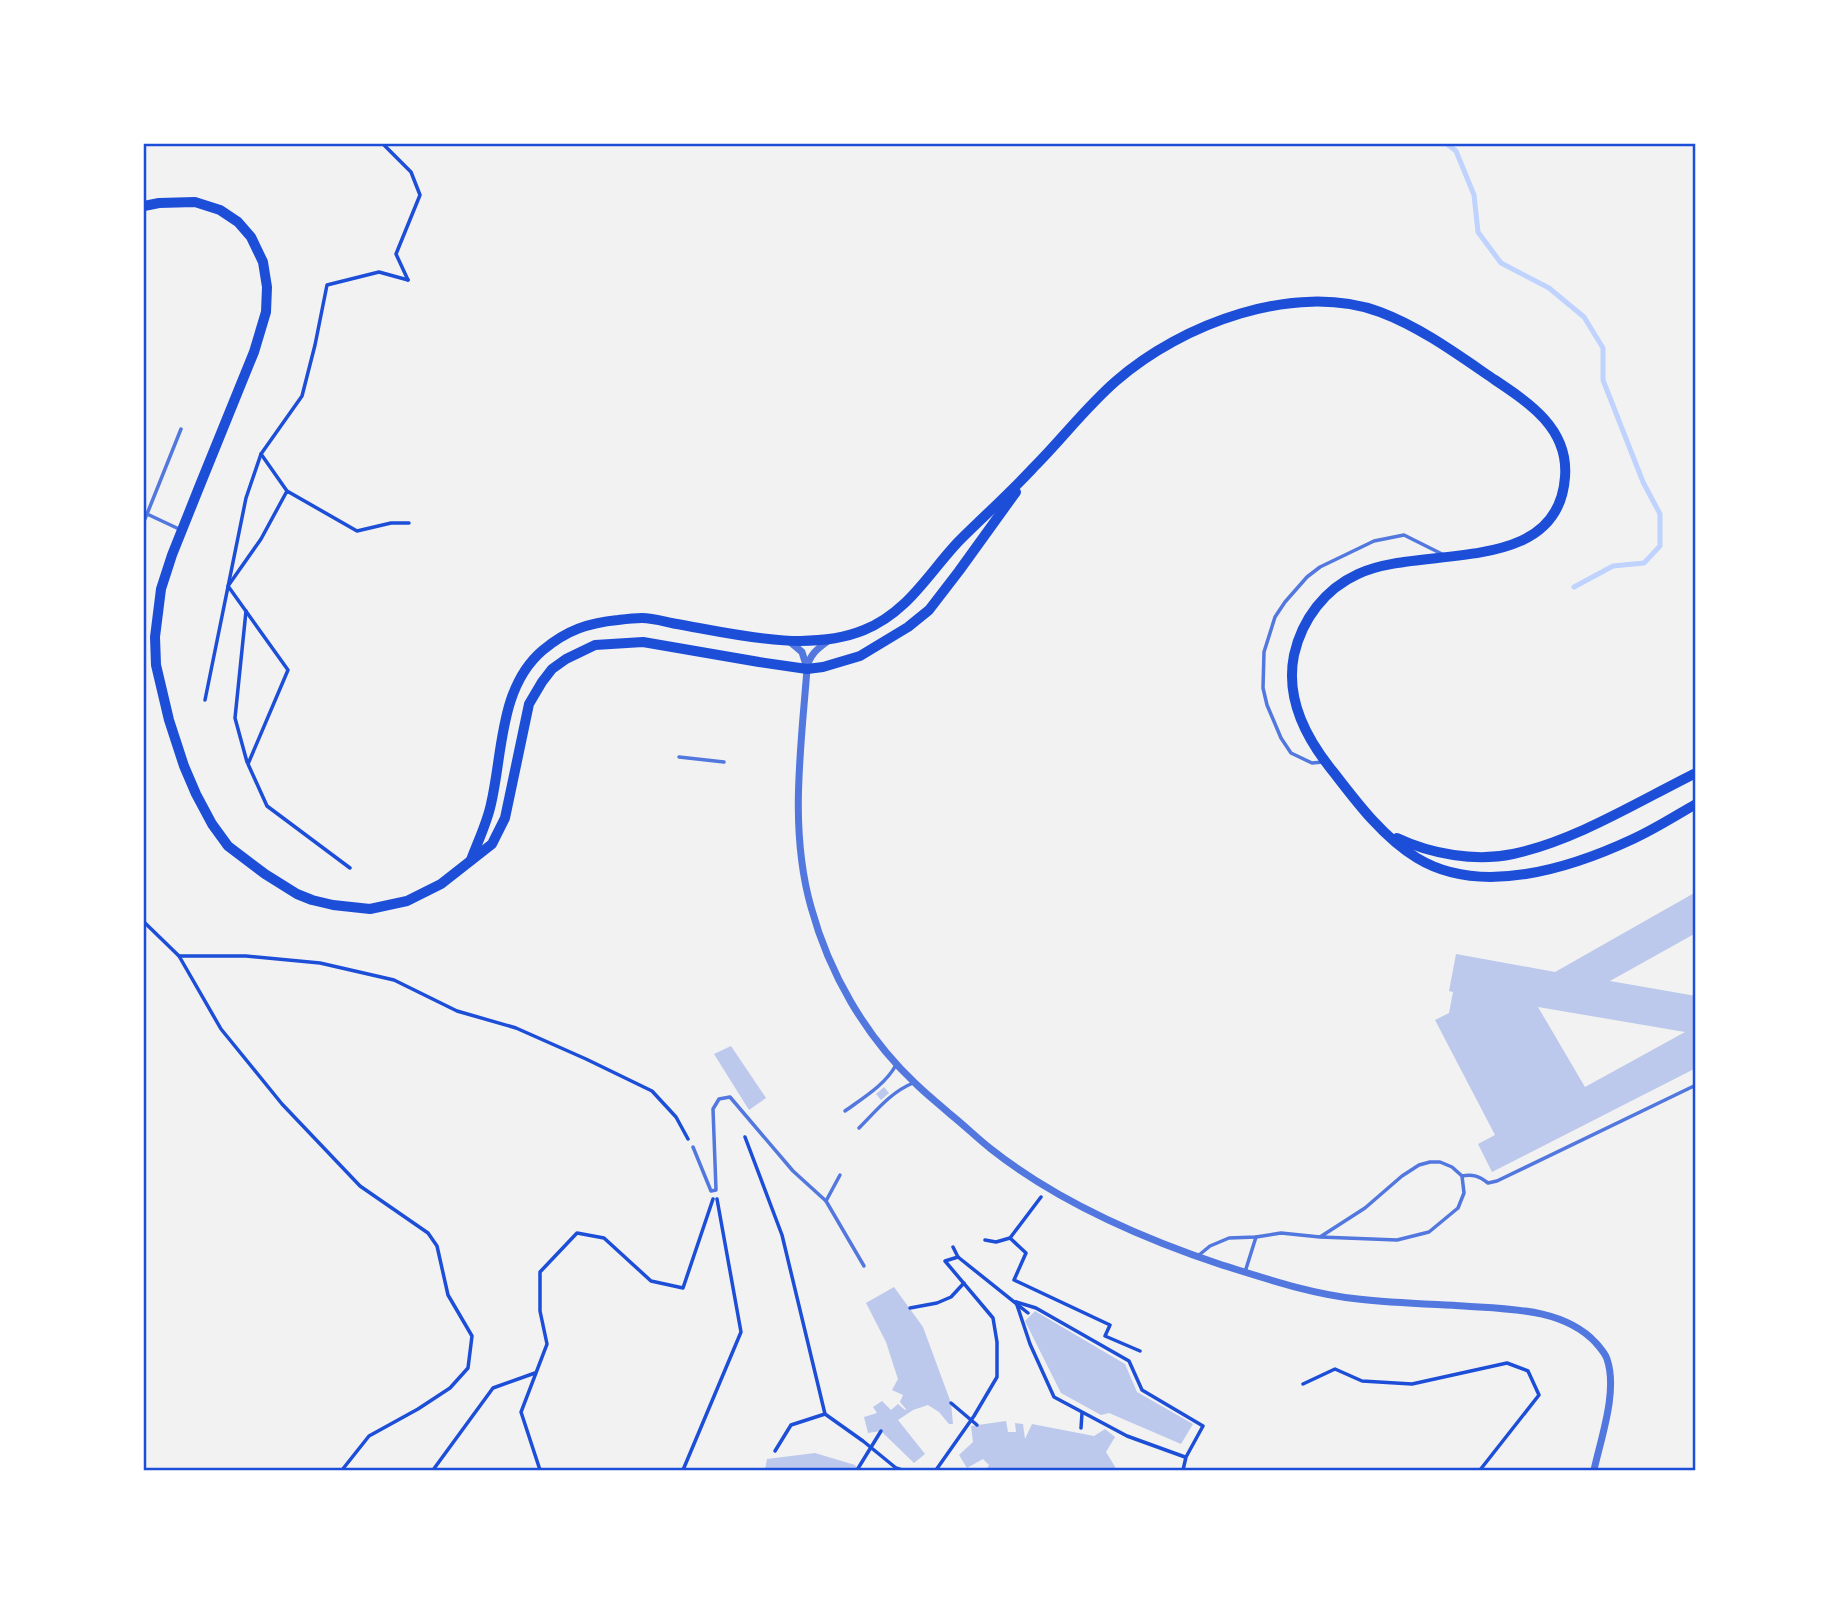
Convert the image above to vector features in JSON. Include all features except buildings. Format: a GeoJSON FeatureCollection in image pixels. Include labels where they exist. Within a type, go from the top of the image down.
{"type":"FeatureCollection","features":[{"type":"Feature","properties":{"kind":"main road"},"geometry":{"type":"LineString","coordinates":[[144,206],[195,201],[220,210],[238,222],[251,237],[263,262],[267,287],[266,312],[254,352],[161,589],[155,637],[156,665],[169,720],[184,766],[212,824],[228,846],[265,874],[312,900],[370,909],[388,906],[425,893],[457,873],[492,844],[505,818],[529,704],[552,669],[566,659],[594,645],[643,642],[807,669],[860,656],[908,627],[929,610],[1034,468]]}},
{"type":"Feature","properties":{"kind":"main road"},"geometry":{"type":"LineString","coordinates":[[471,860],[493,799],[508,706],[521,677],[535,656],[558,638],[591,623],[642,618],[741,636],[788,641],[859,633],[901,608],[954,547],[1115,382],[1152,354],[1181,336],[1240,314],[1262,308],[1322,302],[1359,306],[1407,324],[1501,383],[1539,412],[1553,429],[1560,442],[1566,469],[1565,483],[1556,510],[1538,531],[1526,539],[1488,552],[1372,568],[1329,592],[1301,632],[1293,663],[1293,696],[1303,727],[1325,761],[1369,815],[1417,858],[1451,873],[1484,877],[1524,874],[1554,868],[1625,842],[1696,804]]}},
{"type":"Feature","properties":{"kind":"main road"},"geometry":{"type":"LineString","coordinates":[[1388,834],[1441,853],[1476,856],[1512,854],[1584,829],[1696,772]]}},
{"type":"Feature","properties":{"kind":"street"},"geometry":{"type":"LineString","coordinates":[[833,638],[810,656],[807,669],[797,816],[806,886],[819,935],[844,990],[871,1032],[897,1064],[993,1150],[1048,1188],[1137,1233],[1197,1256],[1297,1288],[1357,1299],[1512,1309],[1550,1316],[1576,1327],[1593,1340],[1606,1356],[1611,1375],[1609,1401],[1594,1471]]}},
{"type":"Feature","properties":{"kind":"street"},"geometry":{"type":"LineString","coordinates":[[788,641],[802,652],[807,669]]}},
{"type":"Feature","properties":{"kind":"lane"},"geometry":{"type":"LineString","coordinates":[[144,521],[181,429]]}},
{"type":"Feature","properties":{"kind":"lane"},"geometry":{"type":"LineString","coordinates":[[147,514],[182,531]]}},
{"type":"Feature","properties":{"kind":"lane"},"geometry":{"type":"LineString","coordinates":[[1325,761],[1312,763],[1291,753],[1266,705],[1263,688],[1264,652],[1275,617],[1284,602],[1320,567],[1374,541],[1404,535],[1449,557]]}},
{"type":"Feature","properties":{"kind":"lane"},"geometry":{"type":"LineString","coordinates":[[679,757],[724,762]]}},
{"type":"Feature","properties":{"kind":"lane"},"geometry":{"type":"LineString","coordinates":[[845,1111],[891,1075],[897,1064]]}},
{"type":"Feature","properties":{"kind":"lane"},"geometry":{"type":"LineString","coordinates":[[859,1128],[902,1087],[914,1082]]}},
{"type":"Feature","properties":{"kind":"lane"},"geometry":{"type":"LineString","coordinates":[[1462,1176],[1473,1174],[1488,1183],[1497,1181],[1696,1085]]}},
{"type":"Feature","properties":{"kind":"lane"},"geometry":{"type":"LineString","coordinates":[[693,1147],[711,1191],[716,1190],[713,1109],[719,1098],[730,1097],[793,1171],[826,1201],[864,1266]]}},
{"type":"Feature","properties":{"kind":"lane"},"geometry":{"type":"LineString","coordinates":[[1197,1256],[1210,1246],[1230,1238],[1281,1233],[1320,1237],[1397,1240],[1429,1232],[1458,1208],[1464,1194],[1462,1176],[1452,1167],[1440,1162],[1419,1165],[1365,1208],[1320,1237]]}},
{"type":"Feature","properties":{"kind":"lane"},"geometry":{"type":"LineString","coordinates":[[826,1201],[840,1175]]}},
{"type":"Feature","properties":{"kind":"lane"},"geometry":{"type":"LineString","coordinates":[[1245,1272],[1256,1237]]}},
{"type":"Feature","properties":{"kind":"path"},"geometry":{"type":"LineString","coordinates":[[205,700],[246,498],[261,454],[302,396],[327,285],[379,272],[408,280],[397,254],[420,195],[411,172],[383,144]]}},
{"type":"Feature","properties":{"kind":"path"},"geometry":{"type":"LineString","coordinates":[[261,454],[287,491],[358,531],[391,523],[409,523]]}},
{"type":"Feature","properties":{"kind":"path"},"geometry":{"type":"LineString","coordinates":[[228,586],[261,539],[287,491]]}},
{"type":"Feature","properties":{"kind":"path"},"geometry":{"type":"LineString","coordinates":[[228,586],[288,670],[248,764]]}},
{"type":"Feature","properties":{"kind":"path"},"geometry":{"type":"LineString","coordinates":[[246,611],[236,718],[248,764],[267,806],[350,867]]}},
{"type":"Feature","properties":{"kind":"path"},"geometry":{"type":"LineString","coordinates":[[144,922],[179,956],[221,1029],[282,1104],[360,1186],[428,1233],[438,1246],[448,1295],[472,1336],[468,1368],[450,1388],[369,1436],[342,1471]]}},
{"type":"Feature","properties":{"kind":"path"},"geometry":{"type":"LineString","coordinates":[[179,956],[246,956],[320,963],[394,980],[457,1011],[516,1028],[652,1091],[676,1117],[693,1147]]}},
{"type":"Feature","properties":{"kind":"path"},"geometry":{"type":"LineString","coordinates":[[746,1137],[782,1235],[825,1414],[902,1471]]}},
{"type":"Feature","properties":{"kind":"path"},"geometry":{"type":"LineString","coordinates":[[985,1240],[996,1242],[1010,1238],[1048,1188]]}},
{"type":"Feature","properties":{"kind":"path"},"geometry":{"type":"LineString","coordinates":[[540,1471],[522,1412],[547,1344],[540,1311],[540,1272],[577,1233],[604,1238],[651,1281],[683,1289],[716,1190]]}},
{"type":"Feature","properties":{"kind":"path"},"geometry":{"type":"LineString","coordinates":[[683,1471],[741,1332],[716,1190]]}},
{"type":"Feature","properties":{"kind":"path"},"geometry":{"type":"LineString","coordinates":[[1010,1238],[1026,1253],[1014,1280],[1110,1325],[1105,1336],[1140,1351]]}},
{"type":"Feature","properties":{"kind":"path"},"geometry":{"type":"LineString","coordinates":[[953,1247],[958,1256],[1028,1312]]}},
{"type":"Feature","properties":{"kind":"path"},"geometry":{"type":"LineString","coordinates":[[936,1471],[997,1377],[997,1342],[993,1318],[945,1261],[958,1256]]}},
{"type":"Feature","properties":{"kind":"path"},"geometry":{"type":"LineString","coordinates":[[910,1308],[937,1303],[951,1297],[964,1283]]}},
{"type":"Feature","properties":{"kind":"path"},"geometry":{"type":"LineString","coordinates":[[1016,1302],[1030,1345],[1054,1397],[1127,1436],[1185,1457]]}},
{"type":"Feature","properties":{"kind":"path"},"geometry":{"type":"LineString","coordinates":[[1016,1302],[1036,1308],[1129,1361],[1142,1390],[1203,1426],[1185,1457],[1183,1471]]}},
{"type":"Feature","properties":{"kind":"path"},"geometry":{"type":"LineString","coordinates":[[1303,1384],[1335,1369],[1362,1381],[1412,1384],[1507,1363],[1528,1371],[1539,1395],[1480,1471]]}},
{"type":"Feature","properties":{"kind":"path"},"geometry":{"type":"LineString","coordinates":[[433,1471],[493,1388],[535,1373]]}},
{"type":"Feature","properties":{"kind":"path"},"geometry":{"type":"LineString","coordinates":[[951,1403],[977,1425]]}},
{"type":"Feature","properties":{"kind":"path"},"geometry":{"type":"LineString","coordinates":[[1081,1428],[1082,1412]]}},
{"type":"Feature","properties":{"kind":"path"},"geometry":{"type":"LineString","coordinates":[[775,1451],[791,1425],[825,1414]]}},
{"type":"Feature","properties":{"kind":"path"},"geometry":{"type":"LineString","coordinates":[[857,1470],[881,1431]]}},
{"type":"Feature","properties":{"kind":"waterway"},"geometry":{"type":"LineString","coordinates":[[1447,144],[1456,151],[1474,195],[1478,232],[1501,263],[1549,288],[1584,317],[1603,348],[1603,380],[1643,482],[1660,514],[1660,546],[1644,563],[1613,566],[1574,587]]}}]}
